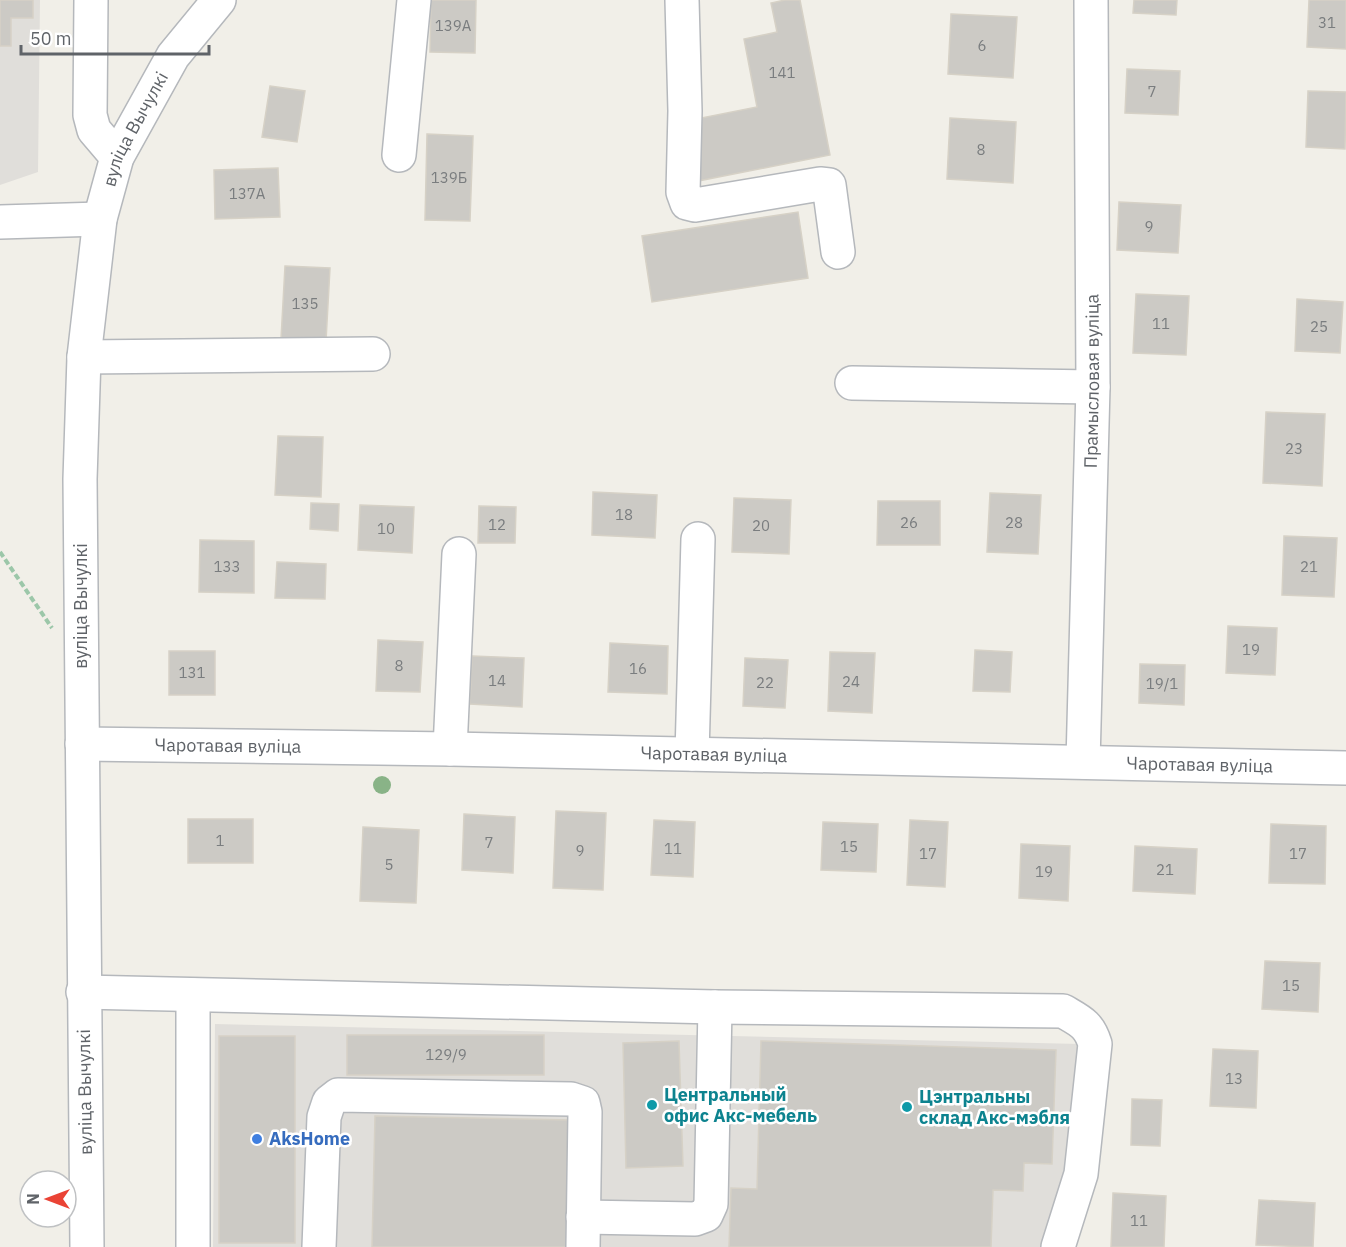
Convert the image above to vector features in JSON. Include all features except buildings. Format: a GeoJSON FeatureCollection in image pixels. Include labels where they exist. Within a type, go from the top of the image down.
{"type":"FeatureCollection","features":[{"type":"Feature","properties":{"kind":"street"},"geometry":{"type":"LineString","coordinates":[[91,0],[90,115],[94,130],[117,157]]}},
{"type":"Feature","properties":{"kind":"street","name":"вуліца Вычулкі"},"geometry":{"type":"LineString","coordinates":[[91,1247],[83,992],[80,479],[84,357],[100,219],[117,157],[173,56],[219,0]]}},
{"type":"Feature","properties":{"kind":"street"},"geometry":{"type":"LineString","coordinates":[[399,154],[414,0]]}},
{"type":"Feature","properties":{"kind":"street"},"geometry":{"type":"LineString","coordinates":[[682,0],[685,111],[682,192],[687,203],[695,205],[820,184],[829,185],[838,252]]}},
{"type":"Feature","properties":{"kind":"street","name":"Прамысловая вуліца"},"geometry":{"type":"LineString","coordinates":[[1083,762],[1093,387],[1091,0]]}},
{"type":"Feature","properties":{"kind":"street"},"geometry":{"type":"LineString","coordinates":[[0,222],[100,219]]}},
{"type":"Feature","properties":{"kind":"street"},"geometry":{"type":"LineString","coordinates":[[84,357],[373,354]]}},
{"type":"Feature","properties":{"kind":"street"},"geometry":{"type":"LineString","coordinates":[[852,383],[1093,387]]}},
{"type":"Feature","properties":{"kind":"street"},"geometry":{"type":"LineString","coordinates":[[692,754],[698,539]]}},
{"type":"Feature","properties":{"kind":"street"},"geometry":{"type":"LineString","coordinates":[[450,749],[459,554]]}},
{"type":"Feature","properties":{"kind":"street","name":"Чаротавая вуліца"},"geometry":{"type":"LineString","coordinates":[[82,744],[450,749],[1346,768]]}},
{"type":"Feature","properties":{"kind":"street"},"geometry":{"type":"LineString","coordinates":[[83,992],[715,1007],[1062,1011],[1080,1020],[1091,1031],[1095,1044],[1081,1174],[1058,1247]]}},
{"type":"Feature","properties":{"kind":"street"},"geometry":{"type":"LineString","coordinates":[[193,995],[193,1247]]}},
{"type":"Feature","properties":{"kind":"street"},"geometry":{"type":"LineString","coordinates":[[318,1247],[324,1117],[329,1102],[338,1095],[571,1099],[583,1103],[585,1112],[583,1232],[695,1219],[706,1215],[711,1204],[715,1007]]}},
{"type":"Feature","properties":{"kind":"path"},"geometry":{"type":"LineString","coordinates":[[0,552],[59,638]]}},
{"type":"Feature","properties":{"kind":"shaded area"},"geometry":{"type":"Polygon","coordinates":[[[0,0],[40,0],[38,172],[0,185],[0,0]]]}},
{"type":"Feature","properties":{"kind":"shaded area"},"geometry":{"type":"Polygon","coordinates":[[[215,1024],[1080,1044],[1068,1247],[213,1247],[215,1024]]]}},
{"type":"Feature","properties":{"kind":"place","name":"Центральный офис Акс-мебель"},"geometry":{"type":"Point","coordinates":[652,1105]}},
{"type":"Feature","properties":{"kind":"place","name":"Цэнтральны склад Акс-мэбля"},"geometry":{"type":"Point","coordinates":[907,1107]}},
{"type":"Feature","properties":{"kind":"place","name":"AksHome"},"geometry":{"type":"Point","coordinates":[257,1139]}}]}
